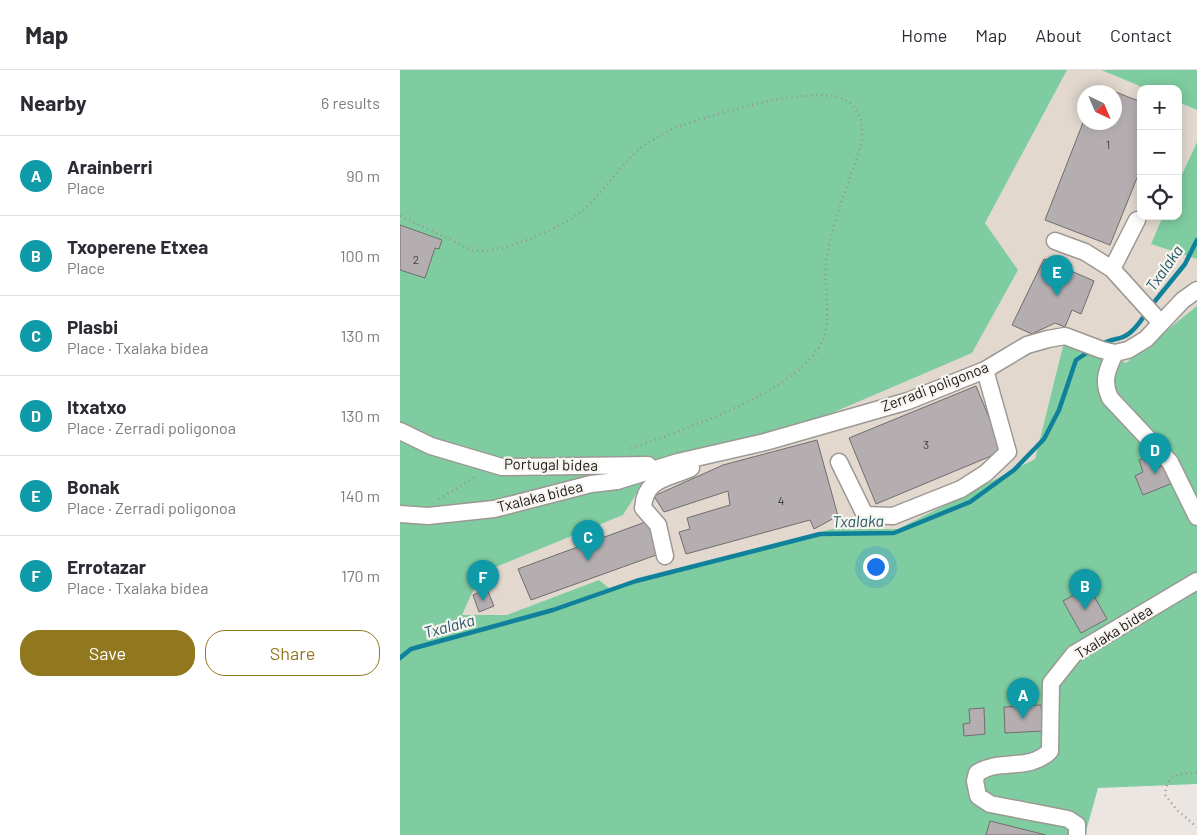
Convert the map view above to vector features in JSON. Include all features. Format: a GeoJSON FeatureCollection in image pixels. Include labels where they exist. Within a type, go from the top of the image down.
{"type":"FeatureCollection","features":[{"type":"Feature","properties":{"kind":"street"},"geometry":{"type":"LineString","coordinates":[[1112,269],[1138,220]]}},
{"type":"Feature","properties":{"kind":"street"},"geometry":{"type":"LineString","coordinates":[[1054,241],[1085,252],[1112,269],[1157,318]]}},
{"type":"Feature","properties":{"kind":"street"},"geometry":{"type":"LineString","coordinates":[[1197,290],[1157,318],[1146,339],[1128,350],[1109,352],[1105,376],[1106,388],[1110,398],[1170,462],[1197,517]]}},
{"type":"Feature","properties":{"kind":"street","name":"Zerradi poligonoa"},"geometry":{"type":"LineString","coordinates":[[678,462],[908,401],[985,370],[1027,345],[1048,338],[1065,336],[1086,342],[1109,352]]}},
{"type":"Feature","properties":{"kind":"street"},"geometry":{"type":"LineString","coordinates":[[839,462],[865,515],[893,516],[962,489],[986,473],[1008,452],[985,370]]}},
{"type":"Feature","properties":{"kind":"street","name":"Portugal bidea"},"geometry":{"type":"LineString","coordinates":[[400,431],[431,446],[502,466],[628,466],[678,462]]}},
{"type":"Feature","properties":{"kind":"street"},"geometry":{"type":"LineString","coordinates":[[665,556],[658,525],[643,508],[644,494],[653,484],[729,450]]}},
{"type":"Feature","properties":{"kind":"street","name":"Txalaka bidea"},"geometry":{"type":"LineString","coordinates":[[400,514],[428,516],[494,509],[591,484],[617,481],[678,462]]}},
{"type":"Feature","properties":{"kind":"street","name":"Txalaka bidea"},"geometry":{"type":"LineString","coordinates":[[1077,835],[1077,825],[1068,819],[990,804],[978,796],[975,781],[977,773],[986,768],[1031,764],[1042,759],[1050,751],[1051,683],[1074,654],[1197,581]]}},
{"type":"Feature","properties":{"kind":"path"},"geometry":{"type":"LineString","coordinates":[[400,216],[472,250],[481,253],[495,251],[557,226],[588,207],[623,165],[645,145],[678,127],[790,97],[822,96],[842,98],[858,111],[863,126],[862,140],[830,240],[826,265],[825,335],[819,348],[795,373],[771,390],[684,429],[630,450]]}},
{"type":"Feature","properties":{"kind":"path"},"geometry":{"type":"LineString","coordinates":[[434,502],[476,476],[502,466]]}},
{"type":"Feature","properties":{"kind":"path"},"geometry":{"type":"LineString","coordinates":[[1197,773],[1173,776],[1166,783],[1165,795],[1177,810],[1197,827]]}},
{"type":"Feature","properties":{"kind":"shaded area"},"geometry":{"type":"Polygon","coordinates":[[[1067,70],[1101,70],[1137,85],[1137,220],[1161,220],[1151,244],[1197,259],[1197,306],[1126,363],[1066,334],[1035,459],[898,529],[832,529],[609,588],[599,580],[507,615],[462,615],[481,573],[623,515],[655,465],[1018,270],[985,223],[1067,70]]]}},
{"type":"Feature","properties":{"kind":"shaded area"},"geometry":{"type":"Polygon","coordinates":[[[1182,104],[1197,110],[1197,142],[1182,174],[1182,104]]]}},
{"type":"Feature","properties":{"kind":"green space"},"geometry":{"type":"Polygon","coordinates":[[[400,70],[1067,70],[985,223],[1018,270],[972,353],[811,422],[655,465],[623,515],[481,573],[462,615],[507,615],[599,580],[609,588],[832,529],[898,529],[1035,459],[1066,334],[1126,363],[1197,306],[1197,784],[1098,788],[1085,835],[400,835],[400,70]]]}},
{"type":"Feature","properties":{"kind":"green space"},"geometry":{"type":"Polygon","coordinates":[[[1101,70],[1197,70],[1197,110],[1182,104],[1182,85],[1137,85],[1101,70]]]}},
{"type":"Feature","properties":{"kind":"green space"},"geometry":{"type":"Polygon","coordinates":[[[1197,142],[1197,259],[1151,244],[1161,220],[1182,220],[1182,174],[1197,142]]]}},
{"type":"Feature","properties":{"kind":"building"},"geometry":{"type":"Polygon","coordinates":[[[1122,94],[1137,100],[1137,178],[1110,245],[1045,220],[1080,130],[1122,130],[1122,94]]]}},
{"type":"Feature","properties":{"kind":"building"},"geometry":{"type":"Polygon","coordinates":[[[400,225],[442,240],[439,249],[435,248],[425,278],[400,270],[400,225]]]}},
{"type":"Feature","properties":{"kind":"building"},"geometry":{"type":"Polygon","coordinates":[[[1044,259],[1094,281],[1081,314],[1072,310],[1065,327],[1055,323],[1032,334],[1012,325],[1044,259]]]}},
{"type":"Feature","properties":{"kind":"building"},"geometry":{"type":"Polygon","coordinates":[[[976,386],[1003,451],[876,504],[849,438],[976,386]]]}},
{"type":"Feature","properties":{"kind":"building"},"geometry":{"type":"Polygon","coordinates":[[[817,440],[838,516],[814,529],[810,520],[686,554],[679,532],[690,529],[687,518],[730,505],[728,491],[664,512],[654,496],[723,465],[817,440]]]}},
{"type":"Feature","properties":{"kind":"building"},"geometry":{"type":"Polygon","coordinates":[[[1154,454],[1159,467],[1168,464],[1175,482],[1143,495],[1135,476],[1143,472],[1139,460],[1154,454]]]}},
{"type":"Feature","properties":{"kind":"building"},"geometry":{"type":"Polygon","coordinates":[[[648,521],[659,554],[531,600],[518,569],[648,521]]]}},
{"type":"Feature","properties":{"kind":"building"},"geometry":{"type":"Polygon","coordinates":[[[1089,587],[1107,619],[1081,633],[1063,601],[1089,587]]]}},
{"type":"Feature","properties":{"kind":"building"},"geometry":{"type":"Polygon","coordinates":[[[487,589],[494,606],[479,612],[473,595],[487,589]]]}},
{"type":"Feature","properties":{"kind":"building"},"geometry":{"type":"Polygon","coordinates":[[[1041,705],[1043,731],[1005,733],[1004,707],[1041,705]]]}},
{"type":"Feature","properties":{"kind":"building"},"geometry":{"type":"Polygon","coordinates":[[[984,708],[985,734],[964,736],[963,724],[970,723],[969,709],[984,708]]]}},
{"type":"Feature","properties":{"kind":"building"},"geometry":{"type":"Polygon","coordinates":[[[990,821],[1046,835],[986,835],[990,821]]]}},
{"type":"Feature","properties":{"kind":"waterway","name":"Txalaka"},"geometry":{"type":"LineString","coordinates":[[1151,306],[1185,264],[1197,240]]}},
{"type":"Feature","properties":{"kind":"waterway","name":"Txalaka"},"geometry":{"type":"LineString","coordinates":[[1100,345],[1130,333],[1146,313]]}},
{"type":"Feature","properties":{"kind":"waterway","name":"Txalaka"},"geometry":{"type":"LineString","coordinates":[[400,658],[411,649],[553,610],[636,581],[820,534],[894,533],[970,502],[1014,470],[1044,439],[1059,410],[1076,360],[1091,350]]}},
{"type":"Feature","properties":{"kind":"place","name":"Bonak"},"geometry":{"type":"Point","coordinates":[1057,296]}},
{"type":"Feature","properties":{"kind":"place","name":"Itxatxo"},"geometry":{"type":"Point","coordinates":[1155,474]}},
{"type":"Feature","properties":{"kind":"place","name":"Plasbi"},"geometry":{"type":"Point","coordinates":[588,561]}},
{"type":"Feature","properties":{"kind":"place","name":"Errotazar"},"geometry":{"type":"Point","coordinates":[483,601]}},
{"type":"Feature","properties":{"kind":"place","name":"Txoperene Etxea"},"geometry":{"type":"Point","coordinates":[1085,610]}},
{"type":"Feature","properties":{"kind":"place","name":"Arainberri"},"geometry":{"type":"Point","coordinates":[1023,719]}}]}
